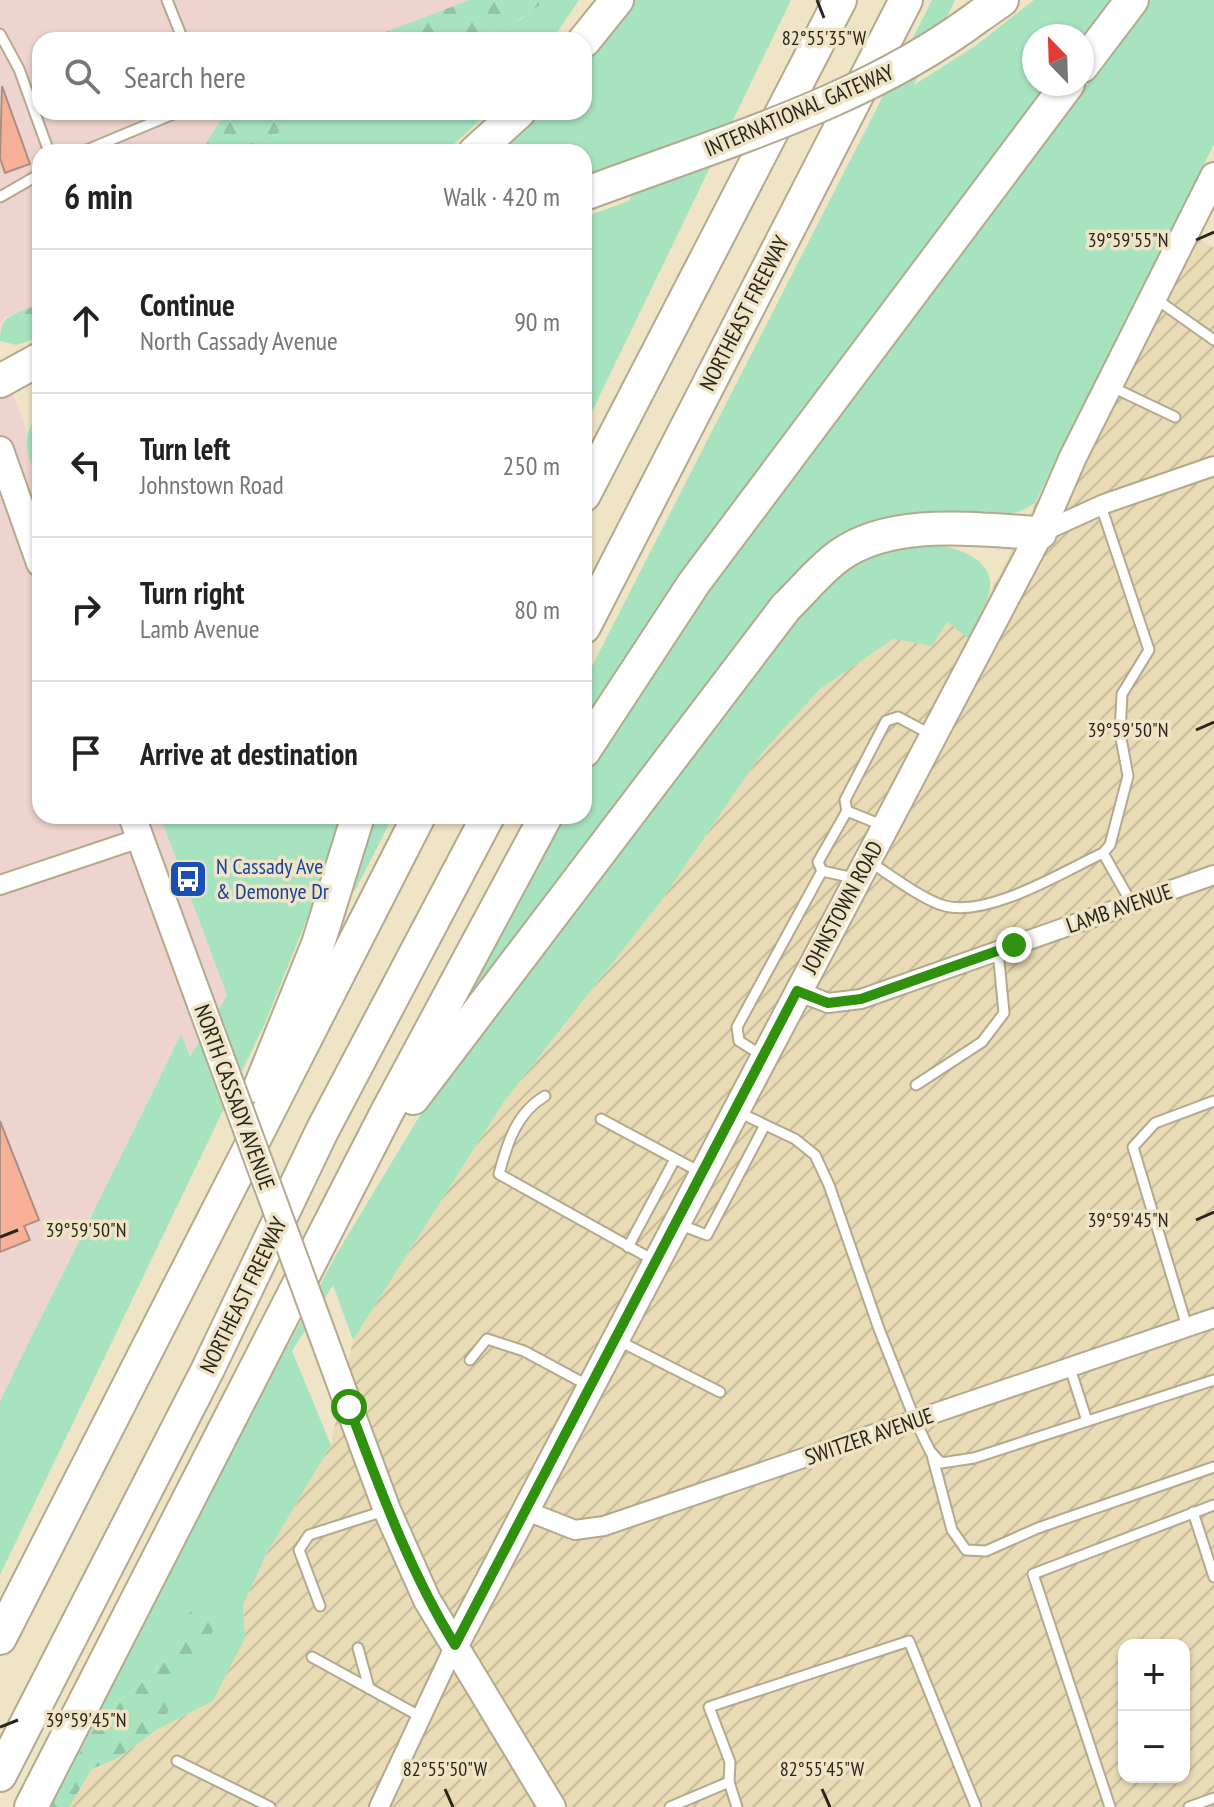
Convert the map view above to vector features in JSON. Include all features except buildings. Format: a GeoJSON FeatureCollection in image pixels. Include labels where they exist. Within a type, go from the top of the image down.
{"type":"FeatureCollection","features":[{"type":"Feature","properties":{"kind":"highway"},"geometry":{"type":"LineString","coordinates":[[569,32],[589,0]]}},
{"type":"Feature","properties":{"kind":"highway"},"geometry":{"type":"LineString","coordinates":[[591,32],[617,0]]}},
{"type":"Feature","properties":{"kind":"highway"},"geometry":{"type":"LineString","coordinates":[[787,101],[825,0]]}},
{"type":"Feature","properties":{"kind":"highway"},"geometry":{"type":"LineString","coordinates":[[592,479],[840,0]]}},
{"type":"Feature","properties":{"kind":"highway","name":"NORTHEAST FREEWAY"},"geometry":{"type":"LineString","coordinates":[[592,611],[906,0]]}},
{"type":"Feature","properties":{"kind":"highway"},"geometry":{"type":"LineString","coordinates":[[1094,50],[1132,0]]}},
{"type":"Feature","properties":{"kind":"highway","name":"INTERNATIONAL GATEWAY"},"geometry":{"type":"LineString","coordinates":[[592,191],[858,89],[925,54],[991,5]]}},
{"type":"Feature","properties":{"kind":"highway"},"geometry":{"type":"LineString","coordinates":[[592,739],[694,583],[1059,96]]}},
{"type":"Feature","properties":{"kind":"highway"},"geometry":{"type":"LineString","coordinates":[[482,144],[503,120]]}},
{"type":"Feature","properties":{"kind":"highway"},"geometry":{"type":"LineString","coordinates":[[484,144],[510,120]]}},
{"type":"Feature","properties":{"kind":"highway"},"geometry":{"type":"LineString","coordinates":[[0,381],[32,363]]}},
{"type":"Feature","properties":{"kind":"highway"},"geometry":{"type":"LineString","coordinates":[[0,394],[32,388]]}},
{"type":"Feature","properties":{"kind":"highway"},"geometry":{"type":"LineString","coordinates":[[354,1182],[476,1011],[786,607],[841,554],[900,530],[1040,533]]}},
{"type":"Feature","properties":{"kind":"highway"},"geometry":{"type":"LineString","coordinates":[[210,1229],[267,1069],[318,944],[356,824]]}},
{"type":"Feature","properties":{"kind":"highway"},"geometry":{"type":"LineString","coordinates":[[0,1638],[415,824]]}},
{"type":"Feature","properties":{"kind":"highway","name":"NORTHEAST FREEWAY"},"geometry":{"type":"LineString","coordinates":[[0,1775],[207,1371],[322,1131],[484,824]]}},
{"type":"Feature","properties":{"kind":"highway"},"geometry":{"type":"LineString","coordinates":[[31,1807],[497,902],[541,824]]}},
{"type":"Feature","properties":{"kind":"main road","name":"JOHNSTOWN ROAD"},"geometry":{"type":"LineString","coordinates":[[455,1645],[1040,533],[1109,385],[1214,176]]}},
{"type":"Feature","properties":{"kind":"main road"},"geometry":{"type":"LineString","coordinates":[[0,450],[32,540]]}},
{"type":"Feature","properties":{"kind":"main road","name":"NORTH CASSADY AVENUE"},"geometry":{"type":"LineString","coordinates":[[136,827],[387,1510],[427,1600],[552,1807]]}},
{"type":"Feature","properties":{"kind":"street"},"geometry":{"type":"LineString","coordinates":[[1040,533],[1101,506],[1214,466]]}},
{"type":"Feature","properties":{"kind":"street"},"geometry":{"type":"LineString","coordinates":[[0,885],[136,827]]}},
{"type":"Feature","properties":{"kind":"street","name":"LAMB AVENUE"},"geometry":{"type":"LineString","coordinates":[[797,991],[828,1003],[861,999],[1214,875]]}},
{"type":"Feature","properties":{"kind":"street","name":"SWITZER AVENUE"},"geometry":{"type":"LineString","coordinates":[[524,1510],[575,1530],[604,1526],[1214,1318]]}},
{"type":"Feature","properties":{"kind":"street","name":"JOHNSTOWN ROAD"},"geometry":{"type":"LineString","coordinates":[[379,1807],[455,1645]]}},
{"type":"Feature","properties":{"kind":"lane"},"geometry":{"type":"LineString","coordinates":[[167,0],[180,32]]}},
{"type":"Feature","properties":{"kind":"lane"},"geometry":{"type":"LineString","coordinates":[[0,34],[19,69],[32,105]]}},
{"type":"Feature","properties":{"kind":"lane"},"geometry":{"type":"LineString","coordinates":[[37,120],[46,144]]}},
{"type":"Feature","properties":{"kind":"lane"},"geometry":{"type":"LineString","coordinates":[[101,144],[159,120]]}},
{"type":"Feature","properties":{"kind":"lane"},"geometry":{"type":"LineString","coordinates":[[1,192],[32,178]]}},
{"type":"Feature","properties":{"kind":"lane"},"geometry":{"type":"LineString","coordinates":[[1153,297],[1214,340]]}},
{"type":"Feature","properties":{"kind":"lane"},"geometry":{"type":"LineString","coordinates":[[1109,385],[1175,417]]}},
{"type":"Feature","properties":{"kind":"lane"},"geometry":{"type":"LineString","coordinates":[[822,871],[862,870],[944,906],[979,907],[1023,891],[1103,853],[1110,845],[1128,776],[1120,733],[1122,694],[1149,650],[1101,506]]}},
{"type":"Feature","properties":{"kind":"lane"},"geometry":{"type":"LineString","coordinates":[[822,871],[818,862],[847,811],[845,800],[886,721],[898,717],[933,735]]}},
{"type":"Feature","properties":{"kind":"lane"},"geometry":{"type":"LineString","coordinates":[[847,811],[885,826]]}},
{"type":"Feature","properties":{"kind":"lane"},"geometry":{"type":"LineString","coordinates":[[1103,853],[1132,904]]}},
{"type":"Feature","properties":{"kind":"lane"},"geometry":{"type":"LineString","coordinates":[[763,1056],[739,1041],[737,1027],[822,871]]}},
{"type":"Feature","properties":{"kind":"lane"},"geometry":{"type":"LineString","coordinates":[[916,1085],[982,1042],[1004,1013],[998,951]]}},
{"type":"Feature","properties":{"kind":"lane"},"geometry":{"type":"LineString","coordinates":[[545,1096],[535,1102],[508,1137],[499,1174],[655,1261]]}},
{"type":"Feature","properties":{"kind":"lane"},"geometry":{"type":"LineString","coordinates":[[1187,1327],[1133,1147],[1155,1123],[1214,1101]]}},
{"type":"Feature","properties":{"kind":"lane"},"geometry":{"type":"LineString","coordinates":[[735,1111],[795,1139],[815,1155],[829,1185],[879,1329],[931,1452],[952,1530],[966,1550],[986,1551],[1038,1528],[1214,1467]]}},
{"type":"Feature","properties":{"kind":"lane"},"geometry":{"type":"LineString","coordinates":[[601,1119],[702,1173]]}},
{"type":"Feature","properties":{"kind":"lane"},"geometry":{"type":"LineString","coordinates":[[675,1223],[707,1235],[765,1125]]}},
{"type":"Feature","properties":{"kind":"lane"},"geometry":{"type":"LineString","coordinates":[[628,1247],[675,1159]]}},
{"type":"Feature","properties":{"kind":"lane"},"geometry":{"type":"LineString","coordinates":[[614,1338],[720,1392]]}},
{"type":"Feature","properties":{"kind":"lane"},"geometry":{"type":"LineString","coordinates":[[470,1360],[487,1339],[524,1351],[589,1386]]}},
{"type":"Feature","properties":{"kind":"lane"},"geometry":{"type":"LineString","coordinates":[[1070,1368],[1087,1421]]}},
{"type":"Feature","properties":{"kind":"lane"},"geometry":{"type":"LineString","coordinates":[[931,1452],[941,1463],[974,1458],[1214,1380]]}},
{"type":"Feature","properties":{"kind":"lane"},"geometry":{"type":"LineString","coordinates":[[1110,1807],[1033,1574],[1214,1505]]}},
{"type":"Feature","properties":{"kind":"lane"},"geometry":{"type":"LineString","coordinates":[[320,1606],[299,1550],[302,1541],[309,1535],[387,1510]]}},
{"type":"Feature","properties":{"kind":"lane"},"geometry":{"type":"LineString","coordinates":[[1193,1512],[1214,1577]]}},
{"type":"Feature","properties":{"kind":"lane"},"geometry":{"type":"LineString","coordinates":[[737,1807],[729,1782],[730,1762],[709,1707],[909,1641],[976,1807]]}},
{"type":"Feature","properties":{"kind":"lane"},"geometry":{"type":"LineString","coordinates":[[358,1648],[369,1688]]}},
{"type":"Feature","properties":{"kind":"lane"},"geometry":{"type":"LineString","coordinates":[[312,1657],[423,1718]]}},
{"type":"Feature","properties":{"kind":"lane"},"geometry":{"type":"LineString","coordinates":[[177,1761],[270,1807]]}},
{"type":"Feature","properties":{"kind":"lane"},"geometry":{"type":"LineString","coordinates":[[670,1807],[729,1782]]}},
{"type":"Feature","properties":{"kind":"lane"},"geometry":{"type":"LineString","coordinates":[[1189,1807],[1214,1798]]}},
{"type":"Feature","properties":{"kind":"shaded area"},"geometry":{"type":"Polygon","coordinates":[[[0,0],[469,0],[386,32],[32,32],[32,120],[221,120],[205,144],[32,144],[32,307],[5,317],[0,326],[0,0]]]}},
{"type":"Feature","properties":{"kind":"shaded area"},"geometry":{"type":"Polygon","coordinates":[[[1175,225],[1214,248],[1214,1807],[69,1807],[92,1769],[116,1759],[158,1729],[213,1701],[245,1638],[243,1605],[267,1553],[331,1445],[353,1340],[503,1103],[661,901],[762,753],[820,689],[893,639],[932,646],[947,622],[968,637],[1175,225]]]}},
{"type":"Feature","properties":{"kind":"shaded area"},"geometry":{"type":"Polygon","coordinates":[[[0,358],[26,429],[26,448],[32,464],[32,824],[163,824],[227,994],[190,1057],[180,1035],[0,1401],[0,358]]]}},
{"type":"Feature","properties":{"kind":"green space"},"geometry":{"type":"Polygon","coordinates":[[[469,0],[545,0],[525,16],[488,32],[386,32],[469,0]]]}},
{"type":"Feature","properties":{"kind":"green space"},"geometry":{"type":"Polygon","coordinates":[[[545,0],[579,0],[557,32],[489,32],[521,19],[545,0]]]}},
{"type":"Feature","properties":{"kind":"green space"},"geometry":{"type":"Polygon","coordinates":[[[631,0],[791,0],[592,411],[592,214],[629,201],[653,151],[592,172],[592,144],[509,144],[535,120],[592,120],[592,53],[631,0]]]}},
{"type":"Feature","properties":{"kind":"green space"},"geometry":{"type":"Polygon","coordinates":[[[932,0],[955,0],[914,85],[975,46],[1034,0],[1120,0],[1094,34],[1094,24],[1022,24],[1022,96],[1047,96],[592,721],[592,666],[932,0]]]}},
{"type":"Feature","properties":{"kind":"green space"},"geometry":{"type":"Polygon","coordinates":[[[1151,0],[1214,0],[1214,144],[1035,503],[1004,515],[929,512],[896,516],[864,525],[457,1016],[450,1012],[556,824],[592,824],[592,763],[627,705],[732,551],[1078,96],[1094,96],[1094,75],[1151,0]]]}},
{"type":"Feature","properties":{"kind":"green space"},"geometry":{"type":"Polygon","coordinates":[[[221,120],[290,120],[268,144],[205,144],[221,120]]]}},
{"type":"Feature","properties":{"kind":"green space"},"geometry":{"type":"Polygon","coordinates":[[[290,120],[480,120],[454,144],[268,144],[290,120]]]}},
{"type":"Feature","properties":{"kind":"green space"},"geometry":{"type":"Polygon","coordinates":[[[32,307],[32,327],[22,326],[20,319],[24,310],[32,307]]]}},
{"type":"Feature","properties":{"kind":"green space"},"geometry":{"type":"Polygon","coordinates":[[[24,310],[20,319],[22,326],[32,327],[32,340],[16,345],[0,341],[5,320],[24,310]]]}},
{"type":"Feature","properties":{"kind":"green space"},"geometry":{"type":"Polygon","coordinates":[[[32,424],[32,464],[27,448],[32,424]]]}},
{"type":"Feature","properties":{"kind":"green space"},"geometry":{"type":"Polygon","coordinates":[[[923,543],[958,550],[979,561],[986,570],[990,580],[989,593],[968,638],[947,622],[932,646],[893,639],[820,689],[762,753],[661,901],[503,1103],[353,1340],[333,1285],[292,1351],[331,1445],[267,1553],[243,1605],[245,1638],[213,1701],[158,1729],[217,1623],[184,1617],[153,1673],[98,1720],[50,1807],[44,1807],[336,1255],[431,1097],[826,581],[873,552],[923,543]]]}},
{"type":"Feature","properties":{"kind":"green space"},"geometry":{"type":"Polygon","coordinates":[[[163,824],[342,824],[331,859],[265,1023],[0,1575],[0,1401],[181,1034],[190,1057],[227,995],[163,824]]]}},
{"type":"Feature","properties":{"kind":"green space"},"geometry":{"type":"Polygon","coordinates":[[[371,824],[389,824],[355,891],[347,888],[371,824]]]}},
{"type":"Feature","properties":{"kind":"green space"},"geometry":{"type":"Polygon","coordinates":[[[196,1608],[214,1611],[218,1622],[158,1729],[116,1759],[92,1769],[69,1807],[50,1807],[98,1720],[153,1673],[184,1617],[196,1608]]]}},
{"type":"Feature","properties":{"kind":"place","name":"N Cassady Ave & Demonye Dr"},"geometry":{"type":"Point","coordinates":[188,879]}},
{"type":"Feature","properties":{"kind":"route"},"geometry":{"type":"LineString","coordinates":[[349,1407],[387,1510],[427,1600],[455,1645],[797,991],[828,1003],[861,999],[1014,945]]}}]}
